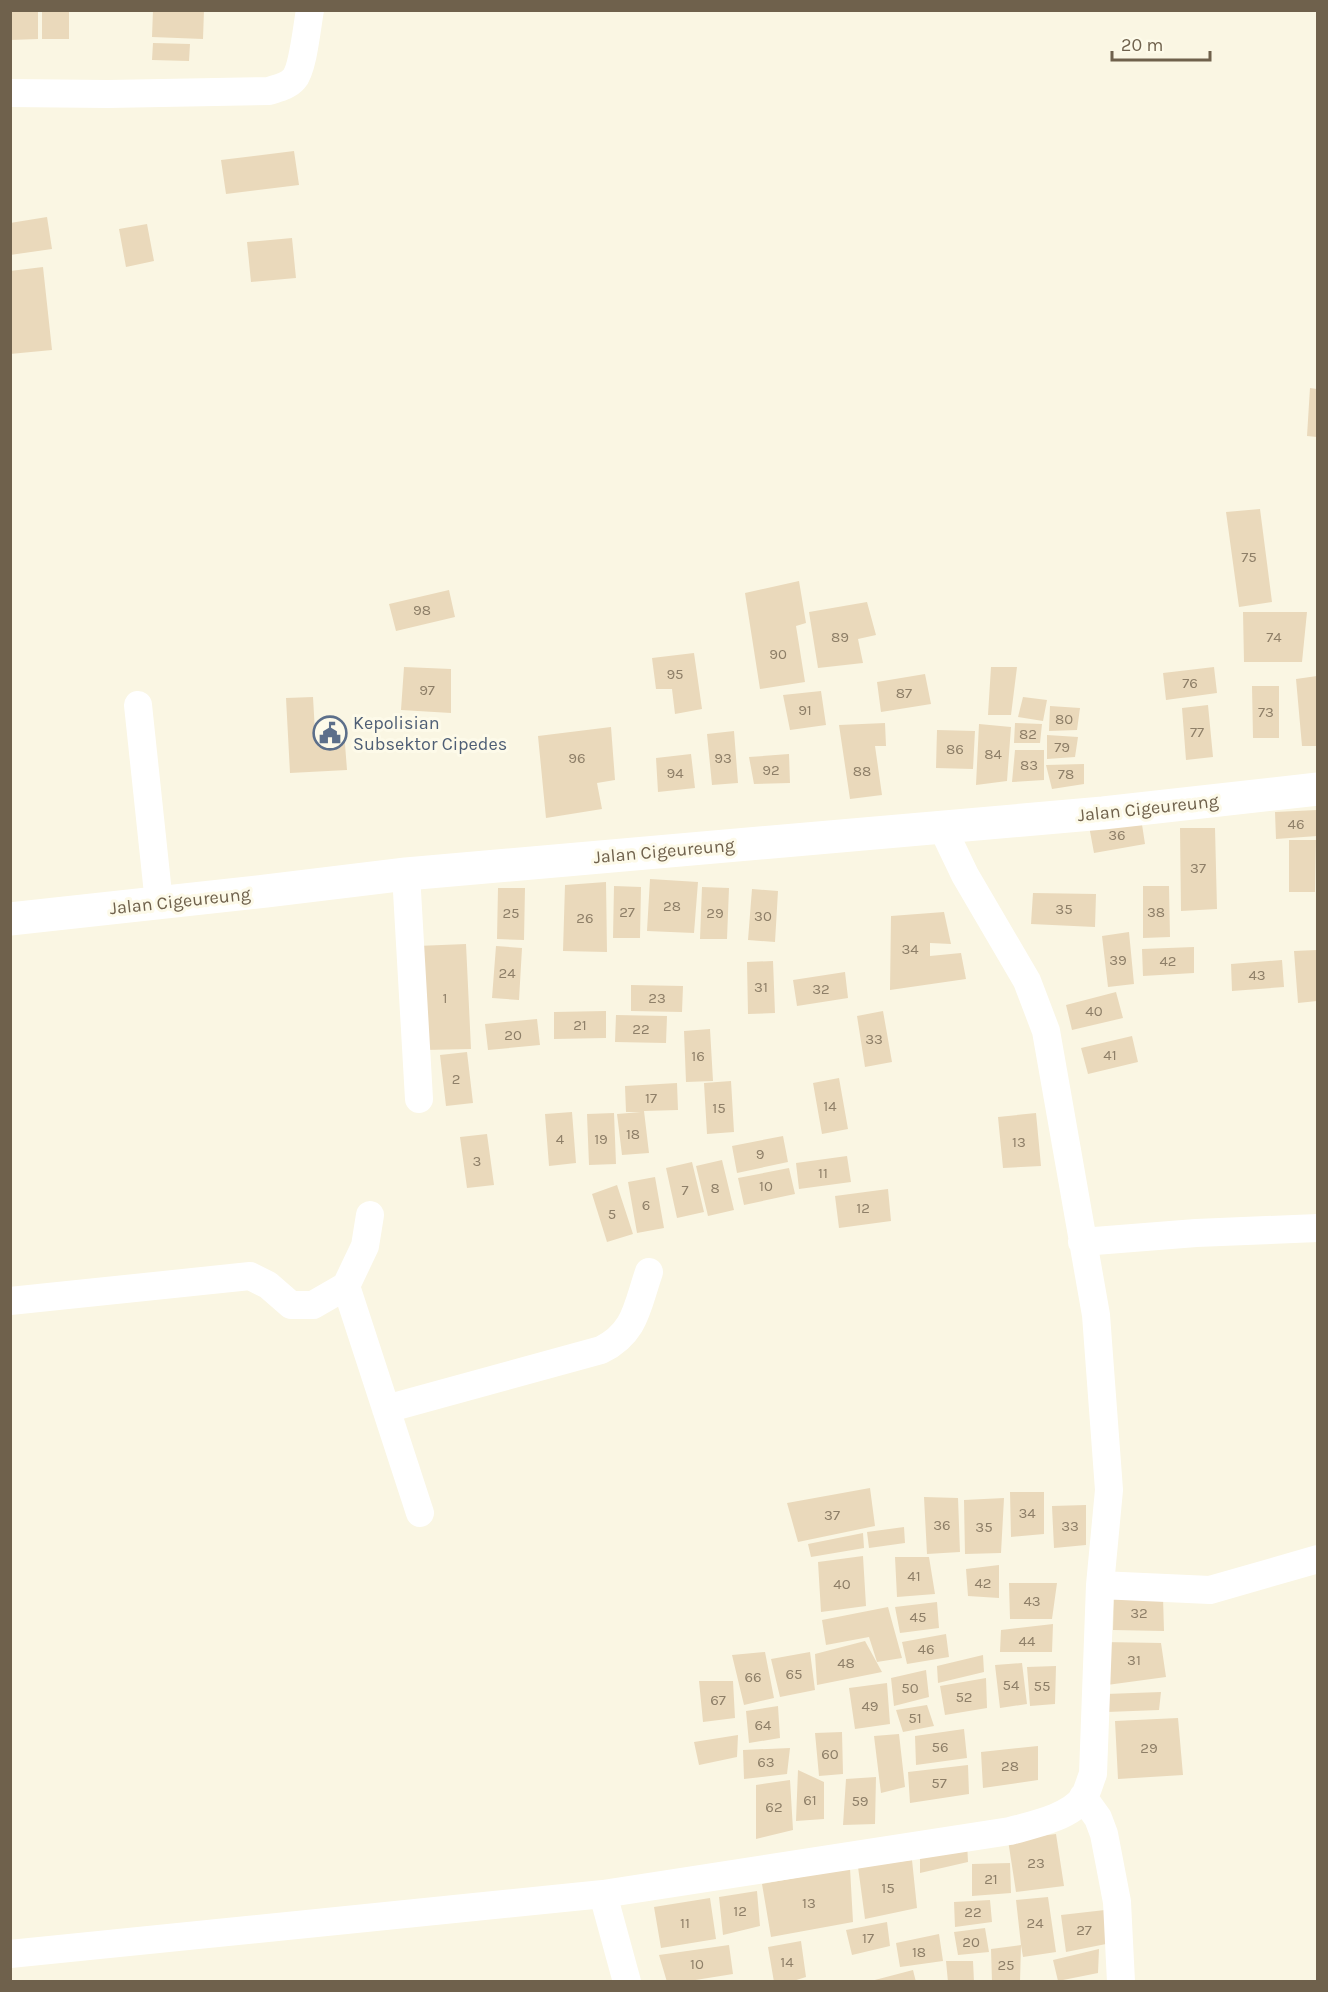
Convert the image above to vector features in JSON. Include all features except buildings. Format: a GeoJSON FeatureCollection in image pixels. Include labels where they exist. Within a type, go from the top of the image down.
{"type":"FeatureCollection","features":[{"type":"Feature","properties":{"kind":"street"},"geometry":{"type":"LineString","coordinates":[[10,93],[269,91],[285,86],[294,79],[300,68],[310,10]]}},
{"type":"Feature","properties":{"kind":"street"},"geometry":{"type":"LineString","coordinates":[[138,705],[159,903]]}},
{"type":"Feature","properties":{"kind":"street","name":"Jalan Cigeureung"},"geometry":{"type":"LineString","coordinates":[[10,919],[406,874],[1103,813],[1317,789]]}},
{"type":"Feature","properties":{"kind":"street"},"geometry":{"type":"LineString","coordinates":[[10,1954],[603,1894],[1010,1831],[1066,1812],[1083,1797],[1093,1774],[1100,1586],[1109,1490],[1096,1315],[1046,1031],[1026,981],[965,875],[942,826]]}},
{"type":"Feature","properties":{"kind":"street"},"geometry":{"type":"LineString","coordinates":[[406,874],[419,1099]]}},
{"type":"Feature","properties":{"kind":"street"},"geometry":{"type":"LineString","coordinates":[[10,1302],[250,1276],[268,1285],[291,1305],[313,1305],[346,1286],[365,1246],[370,1215]]}},
{"type":"Feature","properties":{"kind":"street"},"geometry":{"type":"LineString","coordinates":[[1082,1242],[1196,1233],[1317,1228]]}},
{"type":"Feature","properties":{"kind":"street"},"geometry":{"type":"LineString","coordinates":[[386,1410],[601,1350],[613,1344],[625,1334],[631,1324],[649,1272]]}},
{"type":"Feature","properties":{"kind":"street"},"geometry":{"type":"LineString","coordinates":[[346,1286],[420,1513]]}},
{"type":"Feature","properties":{"kind":"street"},"geometry":{"type":"LineString","coordinates":[[1100,1586],[1210,1590],[1317,1558]]}},
{"type":"Feature","properties":{"kind":"street"},"geometry":{"type":"LineString","coordinates":[[1083,1797],[1098,1818],[1104,1834],[1117,1902],[1121,1982]]}},
{"type":"Feature","properties":{"kind":"street"},"geometry":{"type":"LineString","coordinates":[[603,1894],[627,1982]]}},
{"type":"Feature","properties":{"kind":"place","name":"Kepolisian Subsektor Cipedes"},"geometry":{"type":"Point","coordinates":[330,733]}}]}
